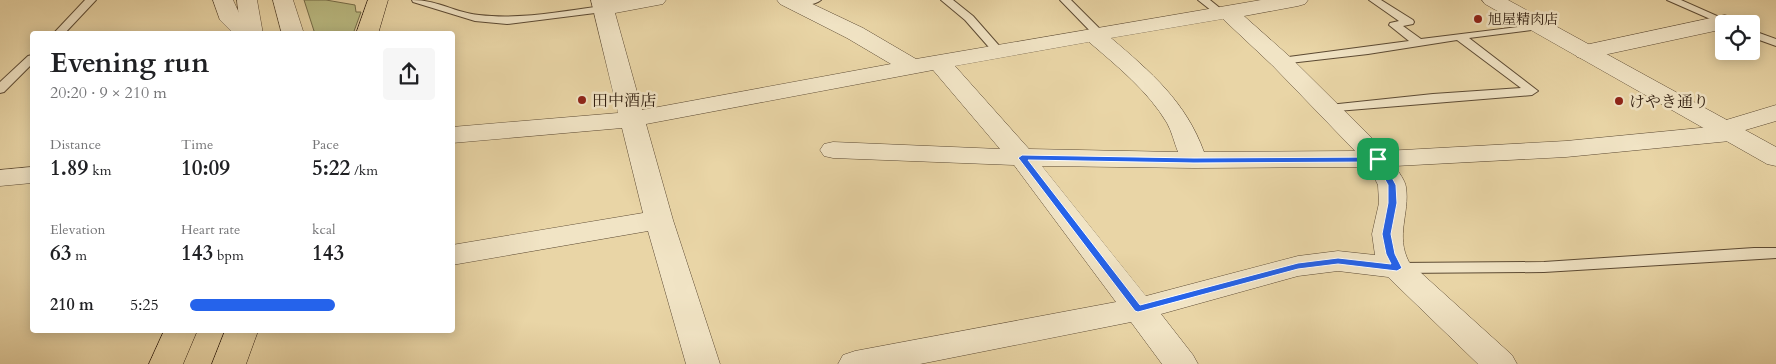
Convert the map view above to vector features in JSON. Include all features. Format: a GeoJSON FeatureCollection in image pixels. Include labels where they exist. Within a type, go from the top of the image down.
{"type":"FeatureCollection","features":[{"type":"Feature","properties":{"kind":"main road"},"geometry":{"type":"LineString","coordinates":[[367,31],[378,0]]}},
{"type":"Feature","properties":{"kind":"main road"},"geometry":{"type":"LineString","coordinates":[[166,364],[180,333]]}},
{"type":"Feature","properties":{"kind":"main road"},"geometry":{"type":"LineString","coordinates":[[229,364],[241,333]]}},
{"type":"Feature","properties":{"kind":"street"},"geometry":{"type":"LineString","coordinates":[[223,0],[231,20],[244,31]]}},
{"type":"Feature","properties":{"kind":"street"},"geometry":{"type":"LineString","coordinates":[[247,0],[252,31]]}},
{"type":"Feature","properties":{"kind":"street"},"geometry":{"type":"LineString","coordinates":[[284,0],[292,31]]}},
{"type":"Feature","properties":{"kind":"street"},"geometry":{"type":"LineString","coordinates":[[656,0],[602,4],[659,220],[703,364]]}},
{"type":"Feature","properties":{"kind":"street"},"geometry":{"type":"LineString","coordinates":[[455,135],[632,119],[1096,34],[1217,9],[1298,0]]}},
{"type":"Feature","properties":{"kind":"street"},"geometry":{"type":"LineString","coordinates":[[1492,0],[1776,158]]}},
{"type":"Feature","properties":{"kind":"street"},"geometry":{"type":"LineString","coordinates":[[800,1],[913,67]]}},
{"type":"Feature","properties":{"kind":"street"},"geometry":{"type":"LineString","coordinates":[[1217,9],[1281,61],[1378,159],[1392,185],[1393,203],[1387,234],[1390,254],[1397,268],[1494,356],[1500,364]]}},
{"type":"Feature","properties":{"kind":"street"},"geometry":{"type":"LineString","coordinates":[[1586,52],[1715,25]]}},
{"type":"Feature","properties":{"kind":"street"},"geometry":{"type":"LineString","coordinates":[[1096,34],[1151,86],[1166,105],[1181,126],[1194,160]]}},
{"type":"Feature","properties":{"kind":"street"},"geometry":{"type":"LineString","coordinates":[[939,62],[1022,158],[1181,364]]}},
{"type":"Feature","properties":{"kind":"street"},"geometry":{"type":"LineString","coordinates":[[833,150],[1022,158],[1194,160],[1378,159],[1566,149],[1726,130],[1776,113]]}},
{"type":"Feature","properties":{"kind":"street"},"geometry":{"type":"LineString","coordinates":[[2,179],[30,175]]}},
{"type":"Feature","properties":{"kind":"street"},"geometry":{"type":"LineString","coordinates":[[455,254],[659,220]]}},
{"type":"Feature","properties":{"kind":"street"},"geometry":{"type":"LineString","coordinates":[[855,364],[1138,309],[1298,266],[1338,261],[1397,268]]}},
{"type":"Feature","properties":{"kind":"lane"},"geometry":{"type":"LineString","coordinates":[[61,31],[91,0]]}},
{"type":"Feature","properties":{"kind":"lane"},"geometry":{"type":"LineString","coordinates":[[417,0],[475,18],[507,21],[602,4]]}},
{"type":"Feature","properties":{"kind":"lane"},"geometry":{"type":"LineString","coordinates":[[946,0],[969,18],[998,51]]}},
{"type":"Feature","properties":{"kind":"lane"},"geometry":{"type":"LineString","coordinates":[[1065,0],[1096,34]]}},
{"type":"Feature","properties":{"kind":"lane"},"geometry":{"type":"LineString","coordinates":[[1374,0],[1409,22],[1394,25],[1420,42]]}},
{"type":"Feature","properties":{"kind":"lane"},"geometry":{"type":"LineString","coordinates":[[1672,0],[1715,18]]}},
{"type":"Feature","properties":{"kind":"lane"},"geometry":{"type":"LineString","coordinates":[[1281,61],[1368,51],[1459,36],[1539,26]]}},
{"type":"Feature","properties":{"kind":"lane"},"geometry":{"type":"LineString","coordinates":[[1329,109],[1433,98],[1532,91],[1459,36]]}},
{"type":"Feature","properties":{"kind":"lane"},"geometry":{"type":"LineString","coordinates":[[1760,37],[1776,44]]}},
{"type":"Feature","properties":{"kind":"lane"},"geometry":{"type":"LineString","coordinates":[[0,89],[30,60]]}},
{"type":"Feature","properties":{"kind":"lane"},"geometry":{"type":"LineString","coordinates":[[1397,268],[1544,268],[1776,253]]}},
{"type":"Feature","properties":{"kind":"green space"},"geometry":{"type":"Polygon","coordinates":[[[304,0],[326,0],[355,5],[356,12],[361,12],[354,31],[314,31],[304,0]]]}},
{"type":"Feature","properties":{"kind":"place","name":"旭屋精肉店"},"geometry":{"type":"Point","coordinates":[1478,19]}},
{"type":"Feature","properties":{"kind":"place","name":"田中酒店"},"geometry":{"type":"Point","coordinates":[582,100]}},
{"type":"Feature","properties":{"kind":"place","name":"けやき通り"},"geometry":{"type":"Point","coordinates":[1619,101]}},
{"type":"Feature","properties":{"kind":"route"},"geometry":{"type":"LineString","coordinates":[[1022,158],[1194,160],[1378,159],[1392,185],[1393,203],[1387,234],[1390,254],[1397,268],[1338,261],[1298,266],[1138,309],[1022,158]]}}]}
